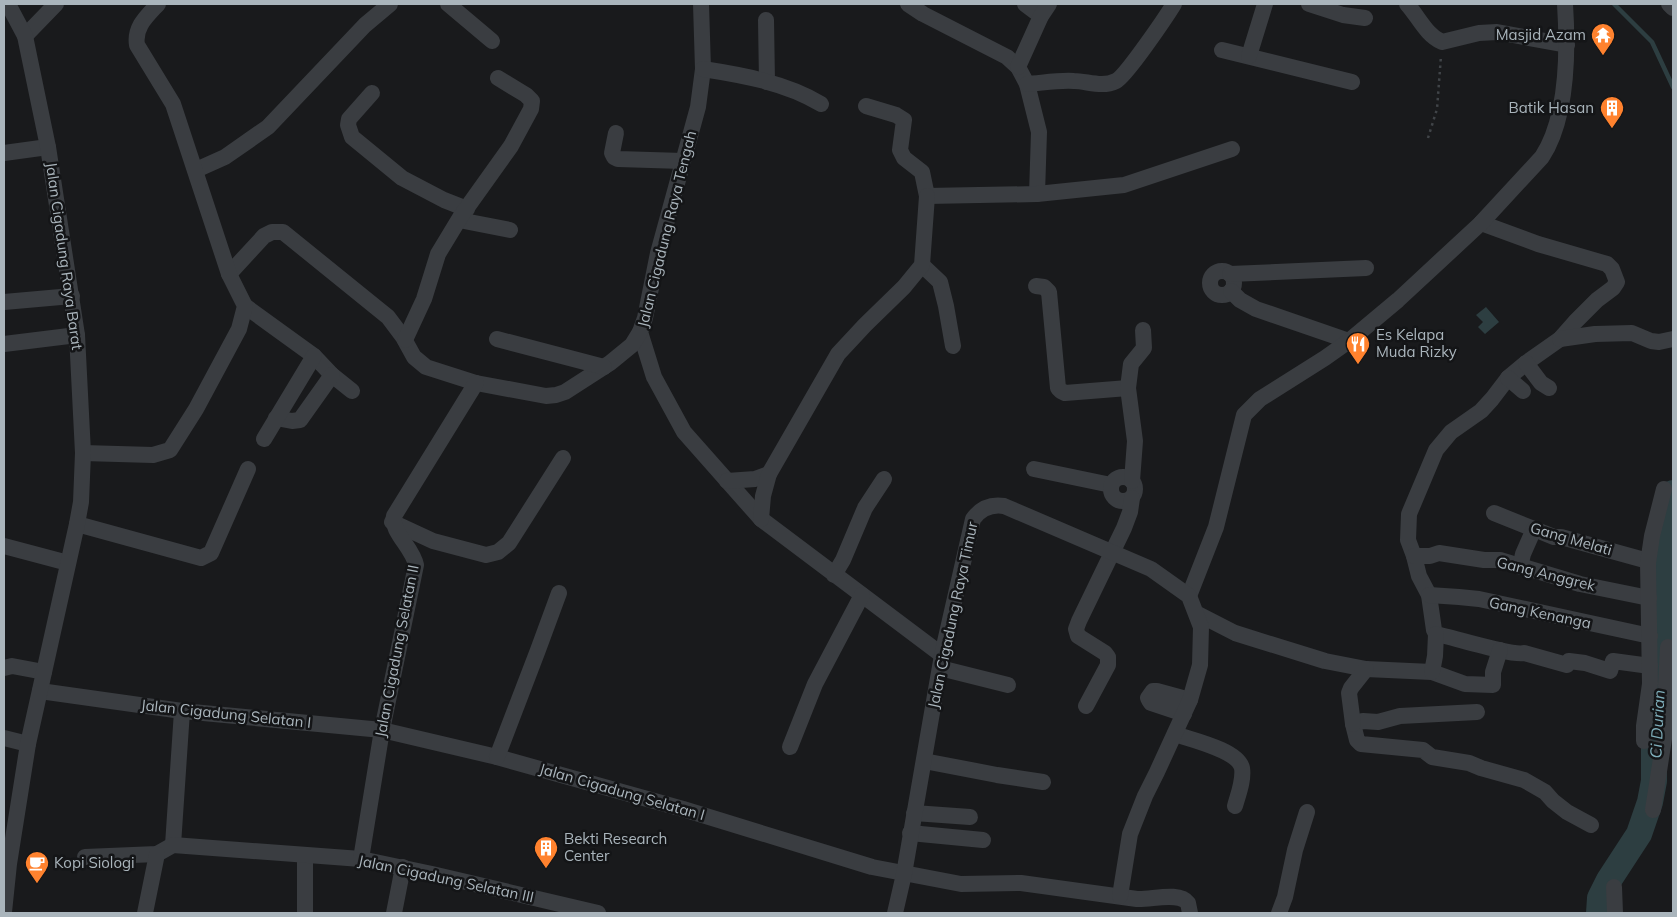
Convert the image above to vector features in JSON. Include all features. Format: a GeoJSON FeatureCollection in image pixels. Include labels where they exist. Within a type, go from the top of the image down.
{"type":"FeatureCollection","features":[{"type":"Feature","properties":{"kind":"street","name":"Jalan Cigadung Raya Barat"},"geometry":{"type":"LineString","coordinates":[[4,912],[6,864],[28,744],[81,502],[83,453],[77,335],[48,147],[25,36],[8,4]]}},
{"type":"Feature","properties":{"kind":"street"},"geometry":{"type":"LineString","coordinates":[[25,36],[56,4]]}},
{"type":"Feature","properties":{"kind":"street"},"geometry":{"type":"LineString","coordinates":[[158,4],[138,28],[137,45],[173,104],[229,274],[245,306],[314,356],[332,375],[352,391]]}},
{"type":"Feature","properties":{"kind":"street"},"geometry":{"type":"LineString","coordinates":[[196,170],[225,157],[268,127],[365,25],[390,4]]}},
{"type":"Feature","properties":{"kind":"street"},"geometry":{"type":"LineString","coordinates":[[448,4],[492,41]]}},
{"type":"Feature","properties":{"kind":"street","name":"Jalan Cigadung Raya Tengah"},"geometry":{"type":"LineString","coordinates":[[701,4],[703,69],[698,107],[658,253],[645,318],[640,332],[654,377],[684,432],[761,519],[862,595],[941,661]]}},
{"type":"Feature","properties":{"kind":"street"},"geometry":{"type":"LineString","coordinates":[[908,4],[923,14],[1007,57],[1018,67],[1027,84],[1038,132],[1037,194]]}},
{"type":"Feature","properties":{"kind":"street"},"geometry":{"type":"LineString","coordinates":[[1018,67],[1045,10],[1026,4]]}},
{"type":"Feature","properties":{"kind":"street"},"geometry":{"type":"LineString","coordinates":[[1027,84],[1075,81],[1088,84],[1117,81],[1127,71],[1174,4]]}},
{"type":"Feature","properties":{"kind":"street"},"geometry":{"type":"LineString","coordinates":[[1249,56],[1265,4]]}},
{"type":"Feature","properties":{"kind":"street"},"geometry":{"type":"LineString","coordinates":[[1309,4],[1343,15],[1365,18]]}},
{"type":"Feature","properties":{"kind":"street"},"geometry":{"type":"LineString","coordinates":[[1408,4],[1423,26],[1442,42],[1479,33],[1497,32],[1567,45]]}},
{"type":"Feature","properties":{"kind":"street"},"geometry":{"type":"LineString","coordinates":[[1120,896],[1130,834],[1145,796],[1187,707],[1200,665],[1201,626],[1188,596],[1216,527],[1244,414],[1260,399],[1349,341],[1398,300],[1481,223],[1542,157],[1557,125],[1567,53],[1565,4]]}},
{"type":"Feature","properties":{"kind":"street"},"geometry":{"type":"LineString","coordinates":[[766,20],[767,82]]}},
{"type":"Feature","properties":{"kind":"street"},"geometry":{"type":"LineString","coordinates":[[1222,50],[1352,82]]}},
{"type":"Feature","properties":{"kind":"street"},"geometry":{"type":"LineString","coordinates":[[703,69],[767,82],[809,97],[821,104]]}},
{"type":"Feature","properties":{"kind":"street"},"geometry":{"type":"LineString","coordinates":[[405,340],[424,299],[438,254],[511,146],[533,103],[526,95],[498,78]]}},
{"type":"Feature","properties":{"kind":"street"},"geometry":{"type":"LineString","coordinates":[[372,93],[350,119],[348,125],[352,137],[402,178],[444,200],[463,215],[510,230]]}},
{"type":"Feature","properties":{"kind":"street"},"geometry":{"type":"LineString","coordinates":[[761,519],[763,496],[769,474],[838,354],[904,287],[922,265],[927,196],[922,172],[904,158],[900,150],[904,120],[896,115],[866,106]]}},
{"type":"Feature","properties":{"kind":"street"},"geometry":{"type":"LineString","coordinates":[[616,133],[612,153],[618,159],[683,161]]}},
{"type":"Feature","properties":{"kind":"street"},"geometry":{"type":"LineString","coordinates":[[4,153],[48,147]]}},
{"type":"Feature","properties":{"kind":"street"},"geometry":{"type":"LineString","coordinates":[[927,196],[1037,194],[1124,185],[1232,149]]}},
{"type":"Feature","properties":{"kind":"street"},"geometry":{"type":"LineString","coordinates":[[1432,672],[1436,634],[1429,595],[1419,576],[1408,540],[1409,514],[1436,450],[1451,432],[1481,411],[1508,378],[1560,339],[1597,300],[1616,285],[1617,278],[1612,269],[1603,262],[1538,244],[1481,223]]}},
{"type":"Feature","properties":{"kind":"street"},"geometry":{"type":"LineString","coordinates":[[229,274],[264,236],[272,232],[283,232],[388,317],[405,340],[414,357],[426,367],[476,383],[546,396],[566,392],[604,367],[632,344],[640,332]]}},
{"type":"Feature","properties":{"kind":"street"},"geometry":{"type":"LineString","coordinates":[[922,265],[940,282],[953,346]]}},
{"type":"Feature","properties":{"kind":"street"},"geometry":{"type":"LineString","coordinates":[[1230,274],[1234,282],[1232,291],[1228,294],[1220,295],[1215,293],[1210,285],[1211,280],[1217,273],[1366,268]]}},
{"type":"Feature","properties":{"kind":"street"},"geometry":{"type":"LineString","coordinates":[[1036,286],[1044,287],[1049,292],[1058,388],[1064,393],[1128,388]]}},
{"type":"Feature","properties":{"kind":"street"},"geometry":{"type":"LineString","coordinates":[[1232,291],[1240,300],[1256,309],[1349,341]]}},
{"type":"Feature","properties":{"kind":"street"},"geometry":{"type":"LineString","coordinates":[[4,302],[72,296]]}},
{"type":"Feature","properties":{"kind":"street"},"geometry":{"type":"LineString","coordinates":[[83,453],[153,455],[170,450],[196,409],[240,329],[245,306]]}},
{"type":"Feature","properties":{"kind":"street"},"geometry":{"type":"LineString","coordinates":[[1086,706],[1108,665],[1108,658],[1105,653],[1078,636],[1076,629],[1078,621],[1130,512],[1135,489],[1132,481],[1135,441],[1128,388],[1131,364],[1144,348],[1143,330]]}},
{"type":"Feature","properties":{"kind":"street"},"geometry":{"type":"LineString","coordinates":[[1560,339],[1595,334],[1632,333],[1651,341],[1659,342],[1673,339]]}},
{"type":"Feature","properties":{"kind":"street"},"geometry":{"type":"LineString","coordinates":[[4,344],[77,335]]}},
{"type":"Feature","properties":{"kind":"street"},"geometry":{"type":"LineString","coordinates":[[497,339],[604,367]]}},
{"type":"Feature","properties":{"kind":"street"},"geometry":{"type":"LineString","coordinates":[[264,439],[314,356]]}},
{"type":"Feature","properties":{"kind":"street"},"geometry":{"type":"LineString","coordinates":[[1526,363],[1541,383],[1549,388]]}},
{"type":"Feature","properties":{"kind":"street"},"geometry":{"type":"LineString","coordinates":[[276,418],[292,421],[300,420],[332,375]]}},
{"type":"Feature","properties":{"kind":"street"},"geometry":{"type":"LineString","coordinates":[[1508,378],[1523,391]]}},
{"type":"Feature","properties":{"kind":"street"},"geometry":{"type":"LineString","coordinates":[[476,383],[437,444],[392,522],[433,540],[486,555],[498,552],[509,543],[563,458]]}},
{"type":"Feature","properties":{"kind":"street"},"geometry":{"type":"LineString","coordinates":[[77,524],[201,558],[211,553],[248,469]]}},
{"type":"Feature","properties":{"kind":"street"},"geometry":{"type":"LineString","coordinates":[[1034,469],[1111,484]]}},
{"type":"Feature","properties":{"kind":"street"},"geometry":{"type":"LineString","coordinates":[[727,481],[755,479],[769,474]]}},
{"type":"Feature","properties":{"kind":"street"},"geometry":{"type":"LineString","coordinates":[[1132,481],[1123,477],[1114,480],[1110,489],[1114,498],[1123,502],[1132,498]]}},
{"type":"Feature","properties":{"kind":"street"},"geometry":{"type":"LineString","coordinates":[[834,575],[843,560],[865,508],[884,479]]}},
{"type":"Feature","properties":{"kind":"street"},"geometry":{"type":"LineString","coordinates":[[1644,741],[1644,726],[1650,684],[1648,561],[1652,536],[1664,489]]}},
{"type":"Feature","properties":{"kind":"street","name":"Jalan Cigadung Raya Timur"},"geometry":{"type":"LineString","coordinates":[[895,913],[904,874],[941,661],[973,519],[981,509],[991,506],[1004,506],[1152,569],[1188,596]]}},
{"type":"Feature","properties":{"kind":"street","name":"Gang Melati"},"geometry":{"type":"LineString","coordinates":[[1494,513],[1554,537],[1561,537],[1648,561]]}},
{"type":"Feature","properties":{"kind":"street","name":"Jalan Cigadung Selatan II"},"geometry":{"type":"LineString","coordinates":[[361,859],[382,730],[416,565],[414,557],[392,522]]}},
{"type":"Feature","properties":{"kind":"street"},"geometry":{"type":"LineString","coordinates":[[1520,567],[1523,554],[1534,530]]}},
{"type":"Feature","properties":{"kind":"street"},"geometry":{"type":"LineString","coordinates":[[4,546],[68,563]]}},
{"type":"Feature","properties":{"kind":"street","name":"Gang Anggrek"},"geometry":{"type":"LineString","coordinates":[[1414,556],[1430,556],[1439,553],[1484,560],[1500,560],[1580,584],[1649,598]]}},
{"type":"Feature","properties":{"kind":"street"},"geometry":{"type":"LineString","coordinates":[[497,757],[559,593]]}},
{"type":"Feature","properties":{"kind":"street"},"geometry":{"type":"LineString","coordinates":[[790,747],[815,684],[862,595]]}},
{"type":"Feature","properties":{"kind":"street","name":"Gang Kenanga"},"geometry":{"type":"LineString","coordinates":[[1429,595],[1459,596],[1650,636]]}},
{"type":"Feature","properties":{"kind":"street"},"geometry":{"type":"LineString","coordinates":[[1196,613],[1235,633],[1325,661],[1366,670],[1432,672],[1465,684],[1493,685],[1493,672],[1500,650]]}},
{"type":"Feature","properties":{"kind":"street"},"geometry":{"type":"LineString","coordinates":[[1436,634],[1500,650],[1524,653],[1567,665],[1569,661],[1585,663],[1610,672],[1613,661],[1650,663],[1670,656],[1666,686],[1672,687],[1654,810]]}},
{"type":"Feature","properties":{"kind":"street"},"geometry":{"type":"LineString","coordinates":[[941,661],[1008,685]]}},
{"type":"Feature","properties":{"kind":"street"},"geometry":{"type":"LineString","coordinates":[[4,668],[12,666],[44,672]]}},
{"type":"Feature","properties":{"kind":"street"},"geometry":{"type":"LineString","coordinates":[[1366,670],[1350,688],[1349,693],[1353,724],[1357,740],[1361,744],[1423,750],[1432,757],[1469,763],[1524,780],[1545,792],[1567,812],[1591,825]]}},
{"type":"Feature","properties":{"kind":"street","name":"Jalan Cigadung Selatan I"},"geometry":{"type":"LineString","coordinates":[[40,691],[182,711],[382,730],[497,757],[683,809],[872,867],[961,884],[1021,883],[1120,896],[1136,906],[1148,900],[1166,897],[1182,898],[1186,899],[1190,913]]}},
{"type":"Feature","properties":{"kind":"street"},"geometry":{"type":"LineString","coordinates":[[85,857],[157,854],[173,845],[182,711]]}},
{"type":"Feature","properties":{"kind":"street"},"geometry":{"type":"LineString","coordinates":[[1353,724],[1363,721],[1378,722],[1400,716],[1478,712]]}},
{"type":"Feature","properties":{"kind":"street"},"geometry":{"type":"LineString","coordinates":[[1175,734],[1227,752],[1240,762],[1242,779],[1235,806]]}},
{"type":"Feature","properties":{"kind":"street"},"geometry":{"type":"LineString","coordinates":[[4,738],[28,744]]}},
{"type":"Feature","properties":{"kind":"street"},"geometry":{"type":"LineString","coordinates":[[924,761],[1043,782]]}},
{"type":"Feature","properties":{"kind":"street"},"geometry":{"type":"LineString","coordinates":[[1279,913],[1285,897],[1295,850],[1307,812]]}},
{"type":"Feature","properties":{"kind":"street"},"geometry":{"type":"LineString","coordinates":[[914,813],[970,817]]}},
{"type":"Feature","properties":{"kind":"street"},"geometry":{"type":"LineString","coordinates":[[910,833],[983,840]]}},
{"type":"Feature","properties":{"kind":"street","name":"Jalan Cigadung Selatan III"},"geometry":{"type":"LineString","coordinates":[[173,845],[361,859],[403,867],[598,913]]}},
{"type":"Feature","properties":{"kind":"street"},"geometry":{"type":"LineString","coordinates":[[145,913],[157,854]]}},
{"type":"Feature","properties":{"kind":"street"},"geometry":{"type":"LineString","coordinates":[[304,855],[305,913]]}},
{"type":"Feature","properties":{"kind":"street"},"geometry":{"type":"LineString","coordinates":[[394,913],[403,867]]}},
{"type":"Feature","properties":{"kind":"street"},"geometry":{"type":"LineString","coordinates":[[1614,887],[1615,913]]}},
{"type":"Feature","properties":{"kind":"path"},"geometry":{"type":"LineString","coordinates":[[1428,138],[1437,109],[1442,42]]}},
{"type":"Feature","properties":{"kind":"shaded area"},"geometry":{"type":"Polygon","coordinates":[[[1486,307],[1499,322],[1485,334],[1478,327],[1483,322],[1476,315],[1486,307]]]}},
{"type":"Feature","properties":{"kind":"waterway","name":"Ci Durian"},"geometry":{"type":"LineString","coordinates":[[1614,4],[1652,42],[1673,87]]}},
{"type":"Feature","properties":{"kind":"waterway","name":"Ci Durian"},"geometry":{"type":"LineString","coordinates":[[1599,913],[1600,898],[1609,880],[1639,834],[1650,802],[1654,781],[1656,695],[1664,660],[1662,548],[1664,528],[1673,493]]}},
{"type":"Feature","properties":{"kind":"place","name":"Masjid Azam"},"geometry":{"type":"Point","coordinates":[1603,56]}},
{"type":"Feature","properties":{"kind":"place","name":"Batik Hasan"},"geometry":{"type":"Point","coordinates":[1612,129]}},
{"type":"Feature","properties":{"kind":"place","name":"Es Kelapa Muda Rizky"},"geometry":{"type":"Point","coordinates":[1358,365]}},
{"type":"Feature","properties":{"kind":"place","name":"Bekti Research Center"},"geometry":{"type":"Point","coordinates":[546,869]}},
{"type":"Feature","properties":{"kind":"place","name":"Kopi Siologi"},"geometry":{"type":"Point","coordinates":[37,884]}}]}
